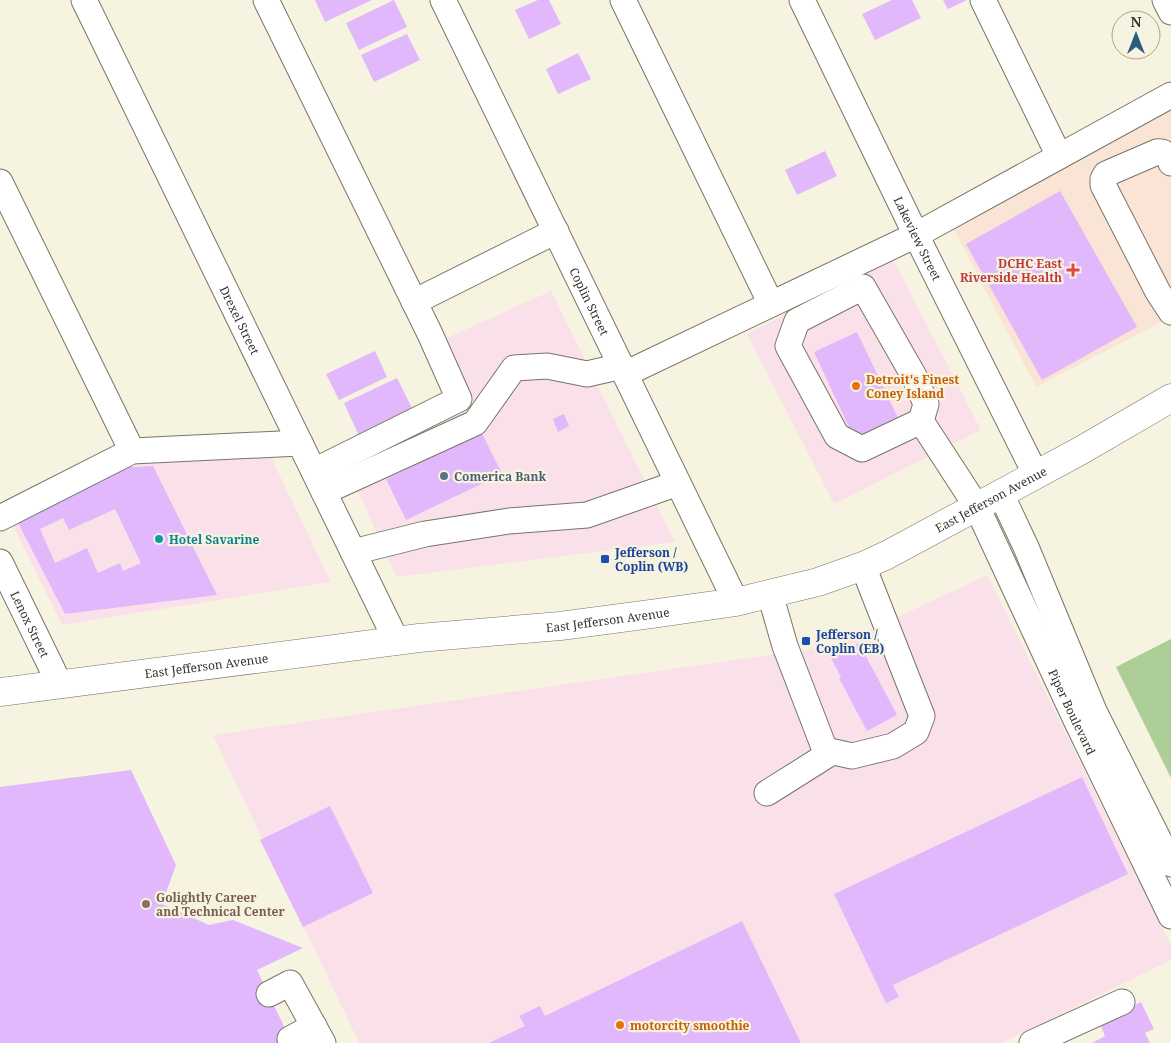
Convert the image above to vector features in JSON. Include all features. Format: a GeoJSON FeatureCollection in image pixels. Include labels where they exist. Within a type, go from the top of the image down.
{"type":"FeatureCollection","features":[{"type":"Feature","properties":{"kind":"main road","name":"East Jefferson Avenue"},"geometry":{"type":"LineString","coordinates":[[0,692],[396,640],[560,626],[651,614],[736,602],[818,582],[863,566],[919,538],[1036,475],[1171,398]]}},
{"type":"Feature","properties":{"kind":"street","name":"Drexel Street"},"geometry":{"type":"LineString","coordinates":[[84,0],[396,640]]}},
{"type":"Feature","properties":{"kind":"street"},"geometry":{"type":"LineString","coordinates":[[266,0],[414,302],[459,399],[319,482]]}},
{"type":"Feature","properties":{"kind":"street","name":"Coplin Street"},"geometry":{"type":"LineString","coordinates":[[443,0],[736,602]]}},
{"type":"Feature","properties":{"kind":"street"},"geometry":{"type":"LineString","coordinates":[[623,0],[771,304]]}},
{"type":"Feature","properties":{"kind":"street","name":"Lakeview Street"},"geometry":{"type":"LineString","coordinates":[[802,0],[916,235],[1036,475]]}},
{"type":"Feature","properties":{"kind":"street"},"geometry":{"type":"LineString","coordinates":[[983,0],[1060,156]]}},
{"type":"Feature","properties":{"kind":"street"},"geometry":{"type":"LineString","coordinates":[[1165,0],[1171,12]]}},
{"type":"Feature","properties":{"kind":"street"},"geometry":{"type":"LineString","coordinates":[[319,482],[476,422],[514,368],[547,366],[587,374],[623,370],[771,304],[916,235],[1171,95]]}},
{"type":"Feature","properties":{"kind":"street"},"geometry":{"type":"LineString","coordinates":[[1167,296],[1103,185],[1103,179],[1106,174],[1157,152],[1162,151],[1168,155],[1171,163]]}},
{"type":"Feature","properties":{"kind":"street"},"geometry":{"type":"LineString","coordinates":[[0,182],[132,451]]}},
{"type":"Feature","properties":{"kind":"street"},"geometry":{"type":"LineString","coordinates":[[414,302],[556,231]]}},
{"type":"Feature","properties":{"kind":"street"},"geometry":{"type":"LineString","coordinates":[[862,287],[915,378],[926,404],[921,421],[862,449],[837,436],[788,346],[797,322],[862,287]]}},
{"type":"Feature","properties":{"kind":"street","name":"Piper Boulevard"},"geometry":{"type":"LineString","coordinates":[[921,421],[977,507],[1068,703],[1171,916]]}},
{"type":"Feature","properties":{"kind":"street"},"geometry":{"type":"LineString","coordinates":[[0,518],[132,451],[300,443]]}},
{"type":"Feature","properties":{"kind":"street"},"geometry":{"type":"LineString","coordinates":[[353,552],[435,532],[509,521],[587,515],[678,483]]}},
{"type":"Feature","properties":{"kind":"street","name":"Piper Boulevard"},"geometry":{"type":"LineString","coordinates":[[1000,494],[1026,547],[1094,712],[1171,864]]}},
{"type":"Feature","properties":{"kind":"street","name":"Lenox Street"},"geometry":{"type":"LineString","coordinates":[[0,562],[60,685]]}},
{"type":"Feature","properties":{"kind":"street"},"geometry":{"type":"LineString","coordinates":[[770,594],[785,646],[825,750],[852,756],[893,746],[916,732],[922,716],[863,566]]}},
{"type":"Feature","properties":{"kind":"street"},"geometry":{"type":"LineString","coordinates":[[767,793],[832,752]]}},
{"type":"Feature","properties":{"kind":"street"},"geometry":{"type":"LineString","coordinates":[[269,994],[290,984],[319,1034],[290,1039]]}},
{"type":"Feature","properties":{"kind":"street"},"geometry":{"type":"LineString","coordinates":[[1032,1043],[1122,1002]]}},
{"type":"Feature","properties":{"kind":"shaded area","name":"DCHC East Riverside Health"},"geometry":{"type":"Polygon","coordinates":[[[1171,110],[1171,317],[1036,387],[951,224],[1171,110]]]}},
{"type":"Feature","properties":{"kind":"shaded area"},"geometry":{"type":"Polygon","coordinates":[[[893,259],[981,430],[834,504],[747,334],[893,259]]]}},
{"type":"Feature","properties":{"kind":"shaded area"},"geometry":{"type":"Polygon","coordinates":[[[551,291],[675,542],[397,577],[345,463],[475,403],[442,340],[551,291]]]}},
{"type":"Feature","properties":{"kind":"shaded area"},"geometry":{"type":"Polygon","coordinates":[[[270,455],[331,582],[62,625],[10,520],[142,461],[270,455]]]}},
{"type":"Feature","properties":{"kind":"shaded area"},"geometry":{"type":"Polygon","coordinates":[[[987,575],[1171,945],[1171,960],[1002,1043],[359,1043],[213,735],[838,645],[987,575]]]}},
{"type":"Feature","properties":{"kind":"green space"},"geometry":{"type":"Polygon","coordinates":[[[1171,639],[1171,778],[1116,667],[1171,639]]]}},
{"type":"Feature","properties":{"kind":"building"},"geometry":{"type":"Polygon","coordinates":[[[315,0],[372,0],[325,22],[315,0]]]}},
{"type":"Feature","properties":{"kind":"building"},"geometry":{"type":"Polygon","coordinates":[[[394,0],[407,27],[359,50],[346,23],[394,0]]]}},
{"type":"Feature","properties":{"kind":"building"},"geometry":{"type":"Polygon","coordinates":[[[538,0],[549,0],[561,24],[529,39],[515,10],[538,0]]]}},
{"type":"Feature","properties":{"kind":"building"},"geometry":{"type":"Polygon","coordinates":[[[892,0],[912,0],[921,18],[875,40],[862,14],[892,0]]]}},
{"type":"Feature","properties":{"kind":"building"},"geometry":{"type":"Polygon","coordinates":[[[943,0],[967,0],[948,9],[943,0]]]}},
{"type":"Feature","properties":{"kind":"building"},"geometry":{"type":"Polygon","coordinates":[[[407,34],[420,60],[374,82],[361,55],[407,34]]]}},
{"type":"Feature","properties":{"kind":"building"},"geometry":{"type":"Polygon","coordinates":[[[578,53],[591,79],[558,94],[546,69],[578,53]]]}},
{"type":"Feature","properties":{"kind":"building"},"geometry":{"type":"Polygon","coordinates":[[[825,151],[837,176],[797,195],[785,170],[825,151]]]}},
{"type":"Feature","properties":{"kind":"building"},"geometry":{"type":"Polygon","coordinates":[[[1060,191],[1137,327],[1042,380],[966,244],[1060,191]]]}},
{"type":"Feature","properties":{"kind":"building","name":"Detroit's Finest Coney Island"},"geometry":{"type":"Polygon","coordinates":[[[857,332],[899,420],[855,440],[814,352],[857,332]]]}},
{"type":"Feature","properties":{"kind":"building"},"geometry":{"type":"Polygon","coordinates":[[[375,351],[387,377],[339,400],[326,374],[375,351]]]}},
{"type":"Feature","properties":{"kind":"building"},"geometry":{"type":"Polygon","coordinates":[[[397,378],[413,410],[359,436],[344,403],[397,378]]]}},
{"type":"Feature","properties":{"kind":"building"},"geometry":{"type":"Polygon","coordinates":[[[564,414],[569,426],[558,432],[553,419],[564,414]]]}},
{"type":"Feature","properties":{"kind":"building"},"geometry":{"type":"Polygon","coordinates":[[[482,433],[502,474],[406,520],[386,479],[482,433]]]}},
{"type":"Feature","properties":{"kind":"building","name":"Hotel Savarine"},"geometry":{"type":"Polygon","coordinates":[[[153,466],[217,595],[65,614],[15,517],[116,468],[153,466]],[[115,509],[69,530],[63,518],[40,529],[55,563],[87,548],[98,573],[120,563],[123,571],[141,563],[115,509]]]}},
{"type":"Feature","properties":{"kind":"building"},"geometry":{"type":"Polygon","coordinates":[[[859,643],[897,715],[867,731],[839,678],[841,677],[831,658],[859,643]]]}},
{"type":"Feature","properties":{"kind":"building","name":"Golightly Career and Technical Center"},"geometry":{"type":"Polygon","coordinates":[[[131,770],[176,865],[162,904],[209,925],[233,920],[303,948],[257,970],[292,1043],[0,1043],[0,787],[131,770]]]}},
{"type":"Feature","properties":{"kind":"building"},"geometry":{"type":"Polygon","coordinates":[[[1082,777],[1128,874],[893,985],[899,997],[886,1003],[834,894],[1082,777]]]}},
{"type":"Feature","properties":{"kind":"building"},"geometry":{"type":"Polygon","coordinates":[[[330,806],[373,893],[303,927],[260,840],[330,806]]]}},
{"type":"Feature","properties":{"kind":"building"},"geometry":{"type":"Polygon","coordinates":[[[742,921],[801,1043],[489,1043],[525,1026],[519,1016],[540,1006],[545,1016],[742,921]]]}},
{"type":"Feature","properties":{"kind":"building"},"geometry":{"type":"Polygon","coordinates":[[[1141,1002],[1154,1029],[1145,1033],[1150,1043],[1092,1043],[1105,1036],[1099,1022],[1141,1002]]]}},
{"type":"Feature","properties":{"kind":"place","name":"DCHC East Riverside Health"},"geometry":{"type":"Point","coordinates":[1073,270]}},
{"type":"Feature","properties":{"kind":"place","name":"Detroit's Finest Coney Island"},"geometry":{"type":"Point","coordinates":[856,386]}},
{"type":"Feature","properties":{"kind":"place","name":"Comerica Bank"},"geometry":{"type":"Point","coordinates":[444,476]}},
{"type":"Feature","properties":{"kind":"place","name":"Hotel Savarine"},"geometry":{"type":"Point","coordinates":[159,539]}},
{"type":"Feature","properties":{"kind":"place","name":"Jefferson / Coplin (WB)"},"geometry":{"type":"Point","coordinates":[605,559]}},
{"type":"Feature","properties":{"kind":"place","name":"Jefferson / Coplin (EB)"},"geometry":{"type":"Point","coordinates":[806,641]}},
{"type":"Feature","properties":{"kind":"place","name":"Golightly Career and Technical Center"},"geometry":{"type":"Point","coordinates":[146,904]}},
{"type":"Feature","properties":{"kind":"place","name":"motorcity smoothie"},"geometry":{"type":"Point","coordinates":[620,1025]}}]}
